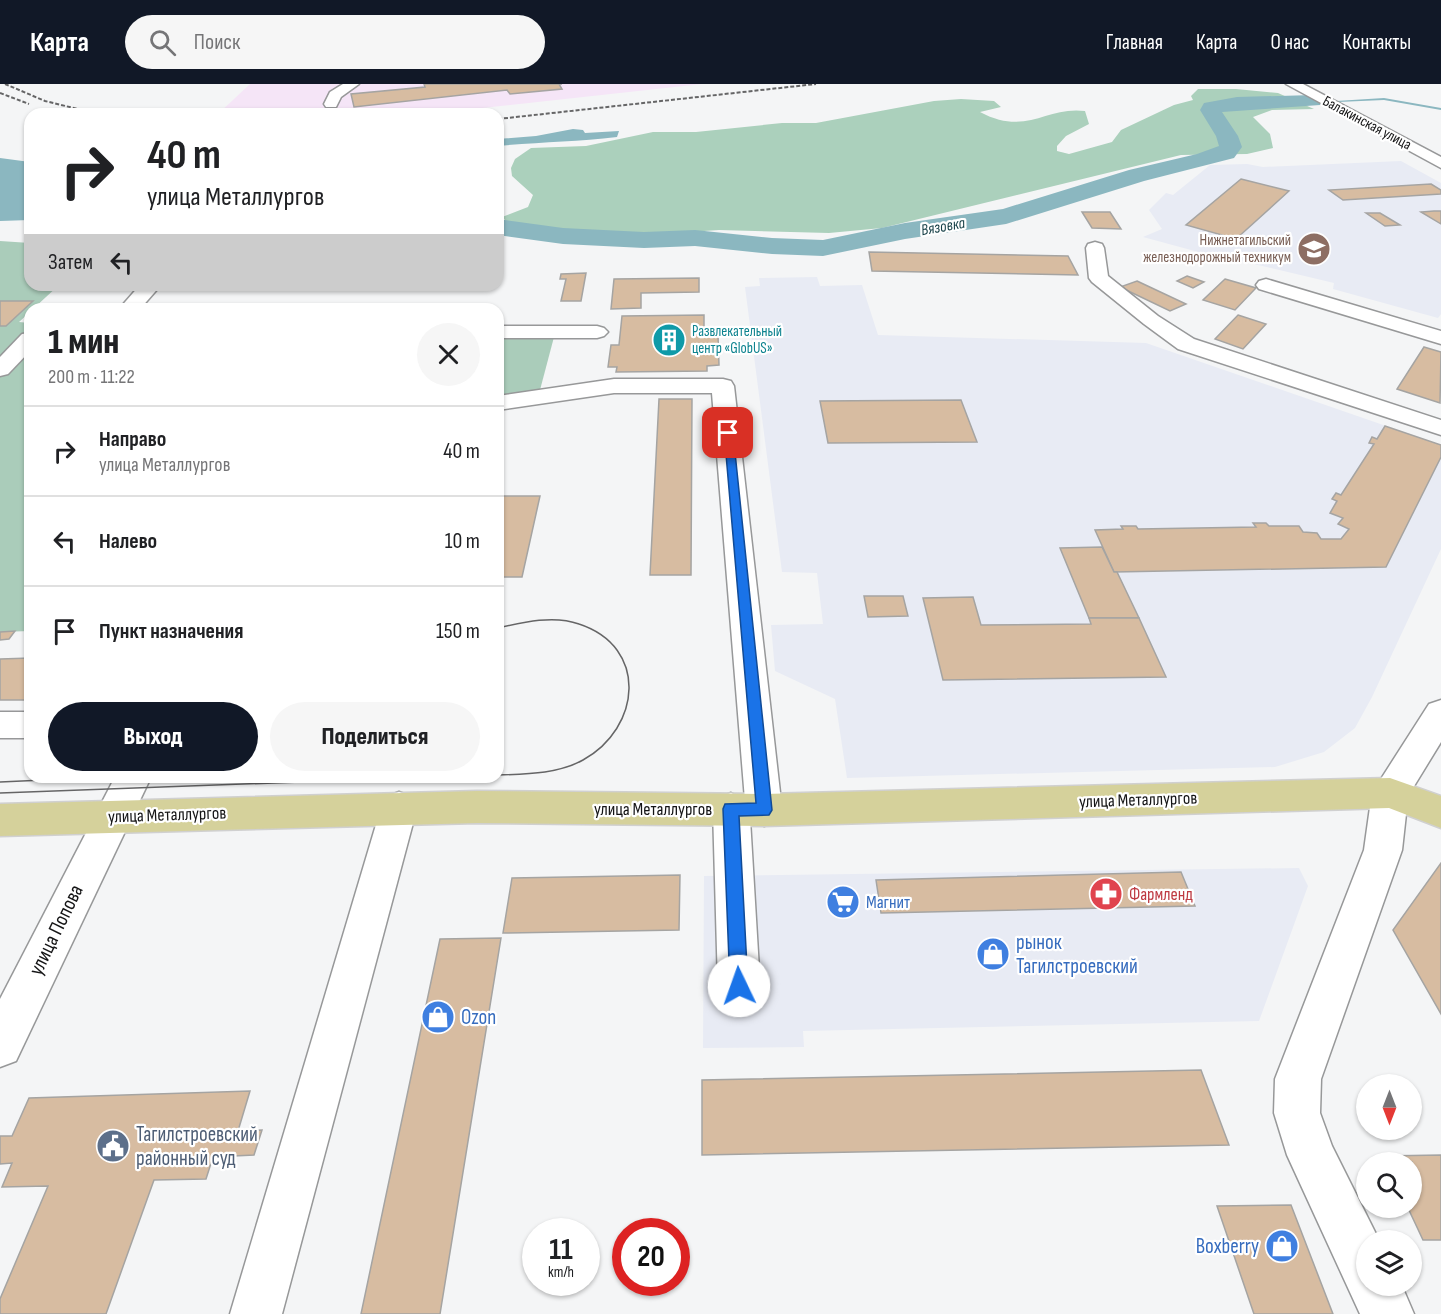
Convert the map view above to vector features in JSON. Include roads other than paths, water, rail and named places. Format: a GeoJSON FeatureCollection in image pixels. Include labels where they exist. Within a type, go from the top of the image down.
{"type":"FeatureCollection","features":[{"type":"Feature","properties":{"kind":"main road","name":"улица Металлургов"},"geometry":{"type":"LineString","coordinates":[[0,820],[399,808],[747,810],[1390,793]]}},
{"type":"Feature","properties":{"kind":"main road"},"geometry":{"type":"LineString","coordinates":[[1390,793],[1441,812]]}},
{"type":"Feature","properties":{"kind":"street"},"geometry":{"type":"LineString","coordinates":[[331,104],[335,95],[352,84],[361,84]]}},
{"type":"Feature","properties":{"kind":"street"},"geometry":{"type":"LineString","coordinates":[[1294,85],[1320,84]]}},
{"type":"Feature","properties":{"kind":"street","name":"Балакинская улица"},"geometry":{"type":"LineString","coordinates":[[1294,85],[1441,163]]}},
{"type":"Feature","properties":{"kind":"street"},"geometry":{"type":"LineString","coordinates":[[1095,248],[1099,278],[1151,320],[1186,344],[1441,428]]}},
{"type":"Feature","properties":{"kind":"street"},"geometry":{"type":"LineString","coordinates":[[1266,285],[1441,338]]}},
{"type":"Feature","properties":{"kind":"street"},"geometry":{"type":"LineString","coordinates":[[134,303],[146,291]]}},
{"type":"Feature","properties":{"kind":"street"},"geometry":{"type":"LineString","coordinates":[[504,332],[597,332]]}},
{"type":"Feature","properties":{"kind":"street"},"geometry":{"type":"LineString","coordinates":[[0,369],[24,345]]}},
{"type":"Feature","properties":{"kind":"street"},"geometry":{"type":"LineString","coordinates":[[504,402],[614,386],[723,386],[747,810],[739,986]]}},
{"type":"Feature","properties":{"kind":"street"},"geometry":{"type":"LineString","coordinates":[[1356,1249],[1311,1155],[1297,1113],[1298,1079],[1383,850],[1390,793],[1441,713]]}},
{"type":"Feature","properties":{"kind":"street"},"geometry":{"type":"LineString","coordinates":[[0,726],[24,725]]}},
{"type":"Feature","properties":{"kind":"street","name":"улица Попова"},"geometry":{"type":"LineString","coordinates":[[0,1045],[130,783]]}},
{"type":"Feature","properties":{"kind":"street"},"geometry":{"type":"LineString","coordinates":[[256,1314],[399,808]]}},
{"type":"Feature","properties":{"kind":"street"},"geometry":{"type":"LineString","coordinates":[[1379,1296],[1388,1314]]}},
{"type":"Feature","properties":{"kind":"water"},"geometry":{"type":"Polygon","coordinates":[[[573,129],[583,130],[585,133],[619,131],[617,137],[504,146],[504,139],[536,136],[573,129]]]}},
{"type":"Feature","properties":{"kind":"water"},"geometry":{"type":"Polygon","coordinates":[[[0,158],[24,161],[24,220],[0,221],[0,158]]]}},
{"type":"Feature","properties":{"kind":"waterway"},"geometry":{"type":"LineString","coordinates":[[1338,101],[1384,99],[1441,109]]}},
{"type":"Feature","properties":{"kind":"waterway","name":"Вязовка"},"geometry":{"type":"LineString","coordinates":[[504,228],[563,236],[644,240],[695,238],[772,246],[823,248],[905,231],[1006,216],[1137,175],[1203,160],[1226,153],[1231,147],[1227,136],[1210,110],[1211,107],[1237,103],[1313,101]]}},
{"type":"Feature","properties":{"kind":"tram line"},"geometry":{"type":"LineString","coordinates":[[504,627],[528,622],[559,620],[579,624],[602,635],[617,650],[626,669],[629,689],[626,709],[617,728],[602,746],[583,760],[553,771],[504,775]]}},
{"type":"Feature","properties":{"kind":"tram line"},"geometry":{"type":"LineString","coordinates":[[0,782],[24,781]]}},
{"type":"Feature","properties":{"kind":"tram line"},"geometry":{"type":"LineString","coordinates":[[0,793],[272,783]]}},
{"type":"Feature","properties":{"kind":"railway"},"geometry":{"type":"LineString","coordinates":[[5,84],[45,101],[74,108]]}},
{"type":"Feature","properties":{"kind":"railway"},"geometry":{"type":"LineString","coordinates":[[504,118],[816,84]]}},
{"type":"Feature","properties":{"kind":"railway"},"geometry":{"type":"LineString","coordinates":[[0,93],[29,104]]}},
{"type":"Feature","properties":{"kind":"place","name":"Нижнетагильский железнодорожный техникум"},"geometry":{"type":"Point","coordinates":[1314,249]}},
{"type":"Feature","properties":{"kind":"place","name":"Развлекательный центр «GlobUS»"},"geometry":{"type":"Point","coordinates":[669,340]}},
{"type":"Feature","properties":{"kind":"place","name":"Фармленд"},"geometry":{"type":"Point","coordinates":[1106,894]}},
{"type":"Feature","properties":{"kind":"place","name":"Магнит"},"geometry":{"type":"Point","coordinates":[843,902]}},
{"type":"Feature","properties":{"kind":"place","name":"рынок Тагилстроевский"},"geometry":{"type":"Point","coordinates":[993,954]}},
{"type":"Feature","properties":{"kind":"place","name":"Ozon"},"geometry":{"type":"Point","coordinates":[438,1017]}},
{"type":"Feature","properties":{"kind":"place","name":"Тагилстроевский районный суд"},"geometry":{"type":"Point","coordinates":[113,1146]}},
{"type":"Feature","properties":{"kind":"place","name":"Boxberry"},"geometry":{"type":"Point","coordinates":[1282,1246]}}]}
